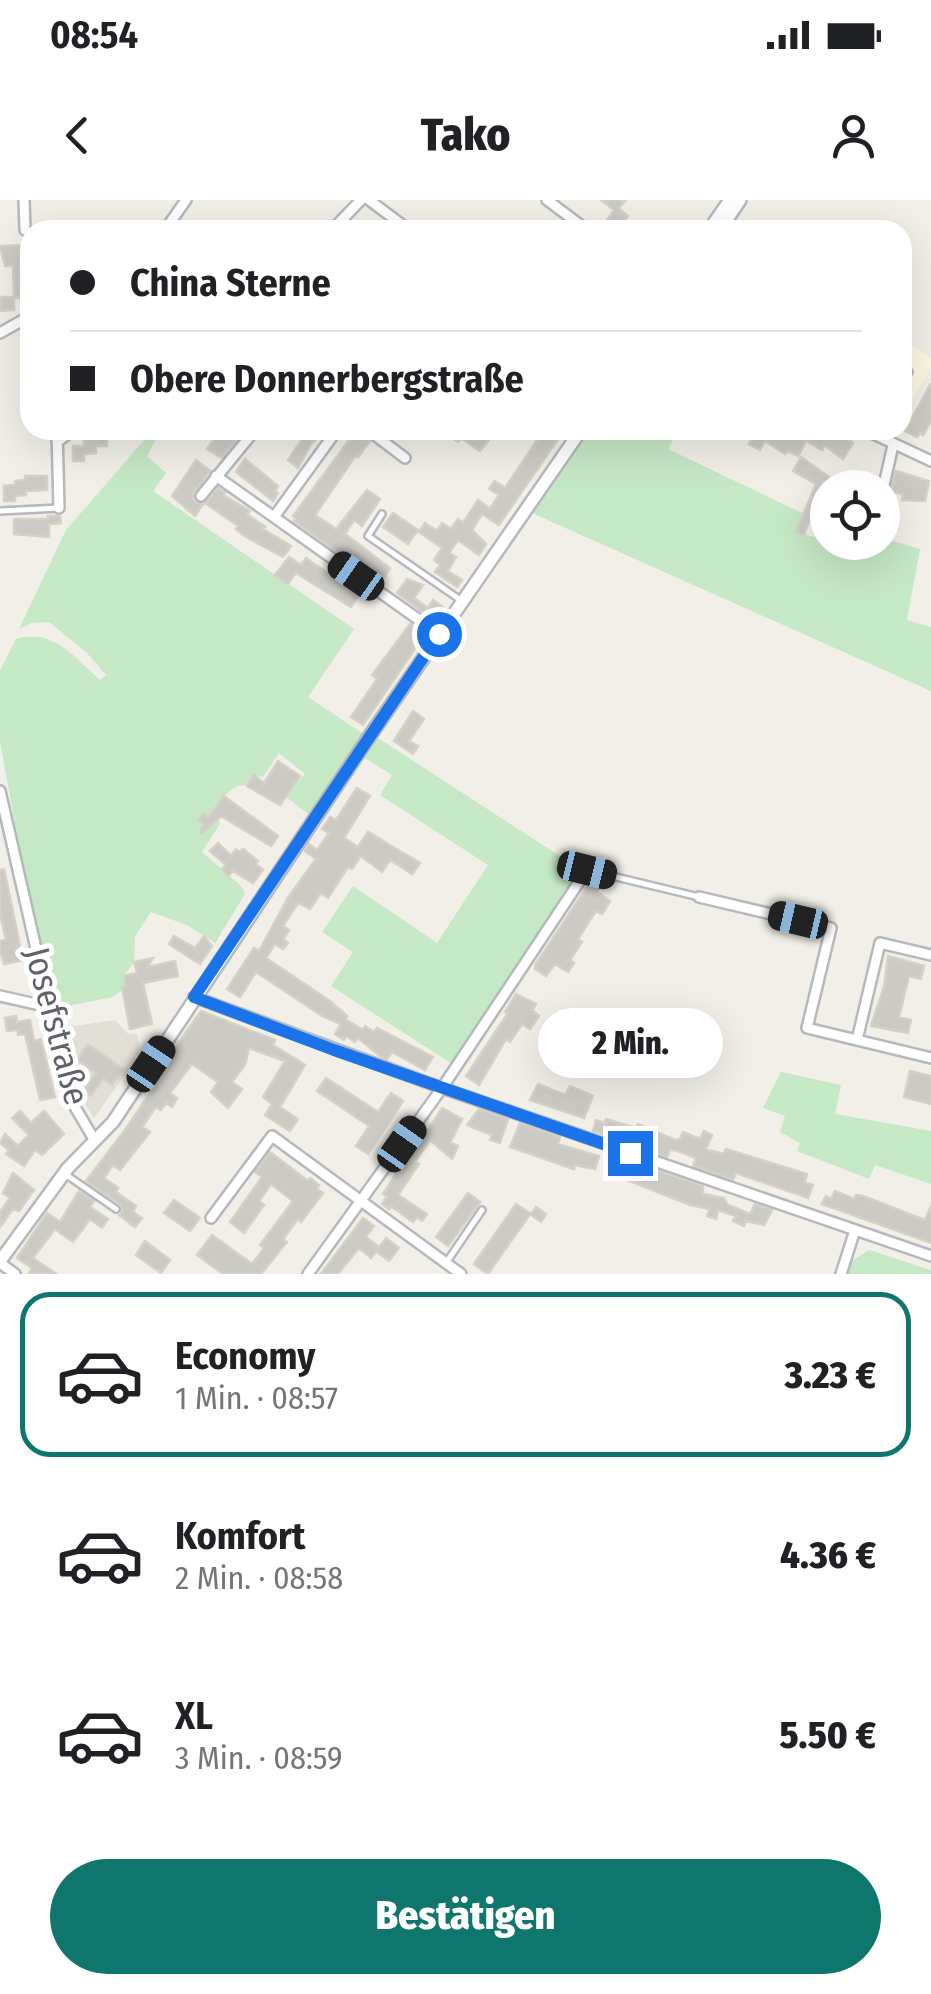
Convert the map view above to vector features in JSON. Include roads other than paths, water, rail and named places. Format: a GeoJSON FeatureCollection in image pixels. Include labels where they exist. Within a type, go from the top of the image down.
{"type":"FeatureCollection","features":[{"type":"Feature","properties":{"kind":"street"},"geometry":{"type":"LineString","coordinates":[[342,220],[361,200]]}},
{"type":"Feature","properties":{"kind":"street"},"geometry":{"type":"LineString","coordinates":[[369,200],[394,220]]}},
{"type":"Feature","properties":{"kind":"street"},"geometry":{"type":"LineString","coordinates":[[548,200],[575,220]]}},
{"type":"Feature","properties":{"kind":"street"},"geometry":{"type":"LineString","coordinates":[[57,440],[58,508]]}},
{"type":"Feature","properties":{"kind":"street"},"geometry":{"type":"LineString","coordinates":[[201,496],[247,440]]}},
{"type":"Feature","properties":{"kind":"street"},"geometry":{"type":"LineString","coordinates":[[274,517],[331,440]]}},
{"type":"Feature","properties":{"kind":"street"},"geometry":{"type":"LineString","coordinates":[[381,440],[405,458]]}},
{"type":"Feature","properties":{"kind":"street"},"geometry":{"type":"LineString","coordinates":[[15,1274],[0,1262],[64,1173],[113,1122],[571,440]]}},
{"type":"Feature","properties":{"kind":"street"},"geometry":{"type":"LineString","coordinates":[[883,440],[931,461]]}},
{"type":"Feature","properties":{"kind":"street"},"geometry":{"type":"LineString","coordinates":[[887,470],[893,445]]}},
{"type":"Feature","properties":{"kind":"street"},"geometry":{"type":"LineString","coordinates":[[216,476],[439,634]]}},
{"type":"Feature","properties":{"kind":"street","name":"Josefstraße"},"geometry":{"type":"LineString","coordinates":[[0,791],[72,1102],[95,1141]]}},
{"type":"Feature","properties":{"kind":"street"},"geometry":{"type":"LineString","coordinates":[[308,1274],[442,1088],[587,870]]}},
{"type":"Feature","properties":{"kind":"street"},"geometry":{"type":"LineString","coordinates":[[699,897],[831,928],[806,1028],[931,1058]]}},
{"type":"Feature","properties":{"kind":"street"},"geometry":{"type":"LineString","coordinates":[[858,1040],[880,942],[931,955]]}},
{"type":"Feature","properties":{"kind":"street"},"geometry":{"type":"LineString","coordinates":[[0,996],[48,1007]]}},
{"type":"Feature","properties":{"kind":"street"},"geometry":{"type":"LineString","coordinates":[[194,997],[442,1088],[931,1256]]}},
{"type":"Feature","properties":{"kind":"street"},"geometry":{"type":"LineString","coordinates":[[211,1218],[272,1136],[461,1274]]}},
{"type":"Feature","properties":{"kind":"street"},"geometry":{"type":"LineString","coordinates":[[840,1274],[855,1230]]}},
{"type":"Feature","properties":{"kind":"lane"},"geometry":{"type":"LineString","coordinates":[[0,511],[58,508]]}},
{"type":"Feature","properties":{"kind":"lane"},"geometry":{"type":"LineString","coordinates":[[382,514],[368,536],[462,601]]}},
{"type":"Feature","properties":{"kind":"lane"},"geometry":{"type":"LineString","coordinates":[[587,870],[699,897]]}},
{"type":"Feature","properties":{"kind":"lane"},"geometry":{"type":"LineString","coordinates":[[64,1173],[116,1209]]}},
{"type":"Feature","properties":{"kind":"lane"},"geometry":{"type":"LineString","coordinates":[[446,1263],[482,1210]]}}]}
